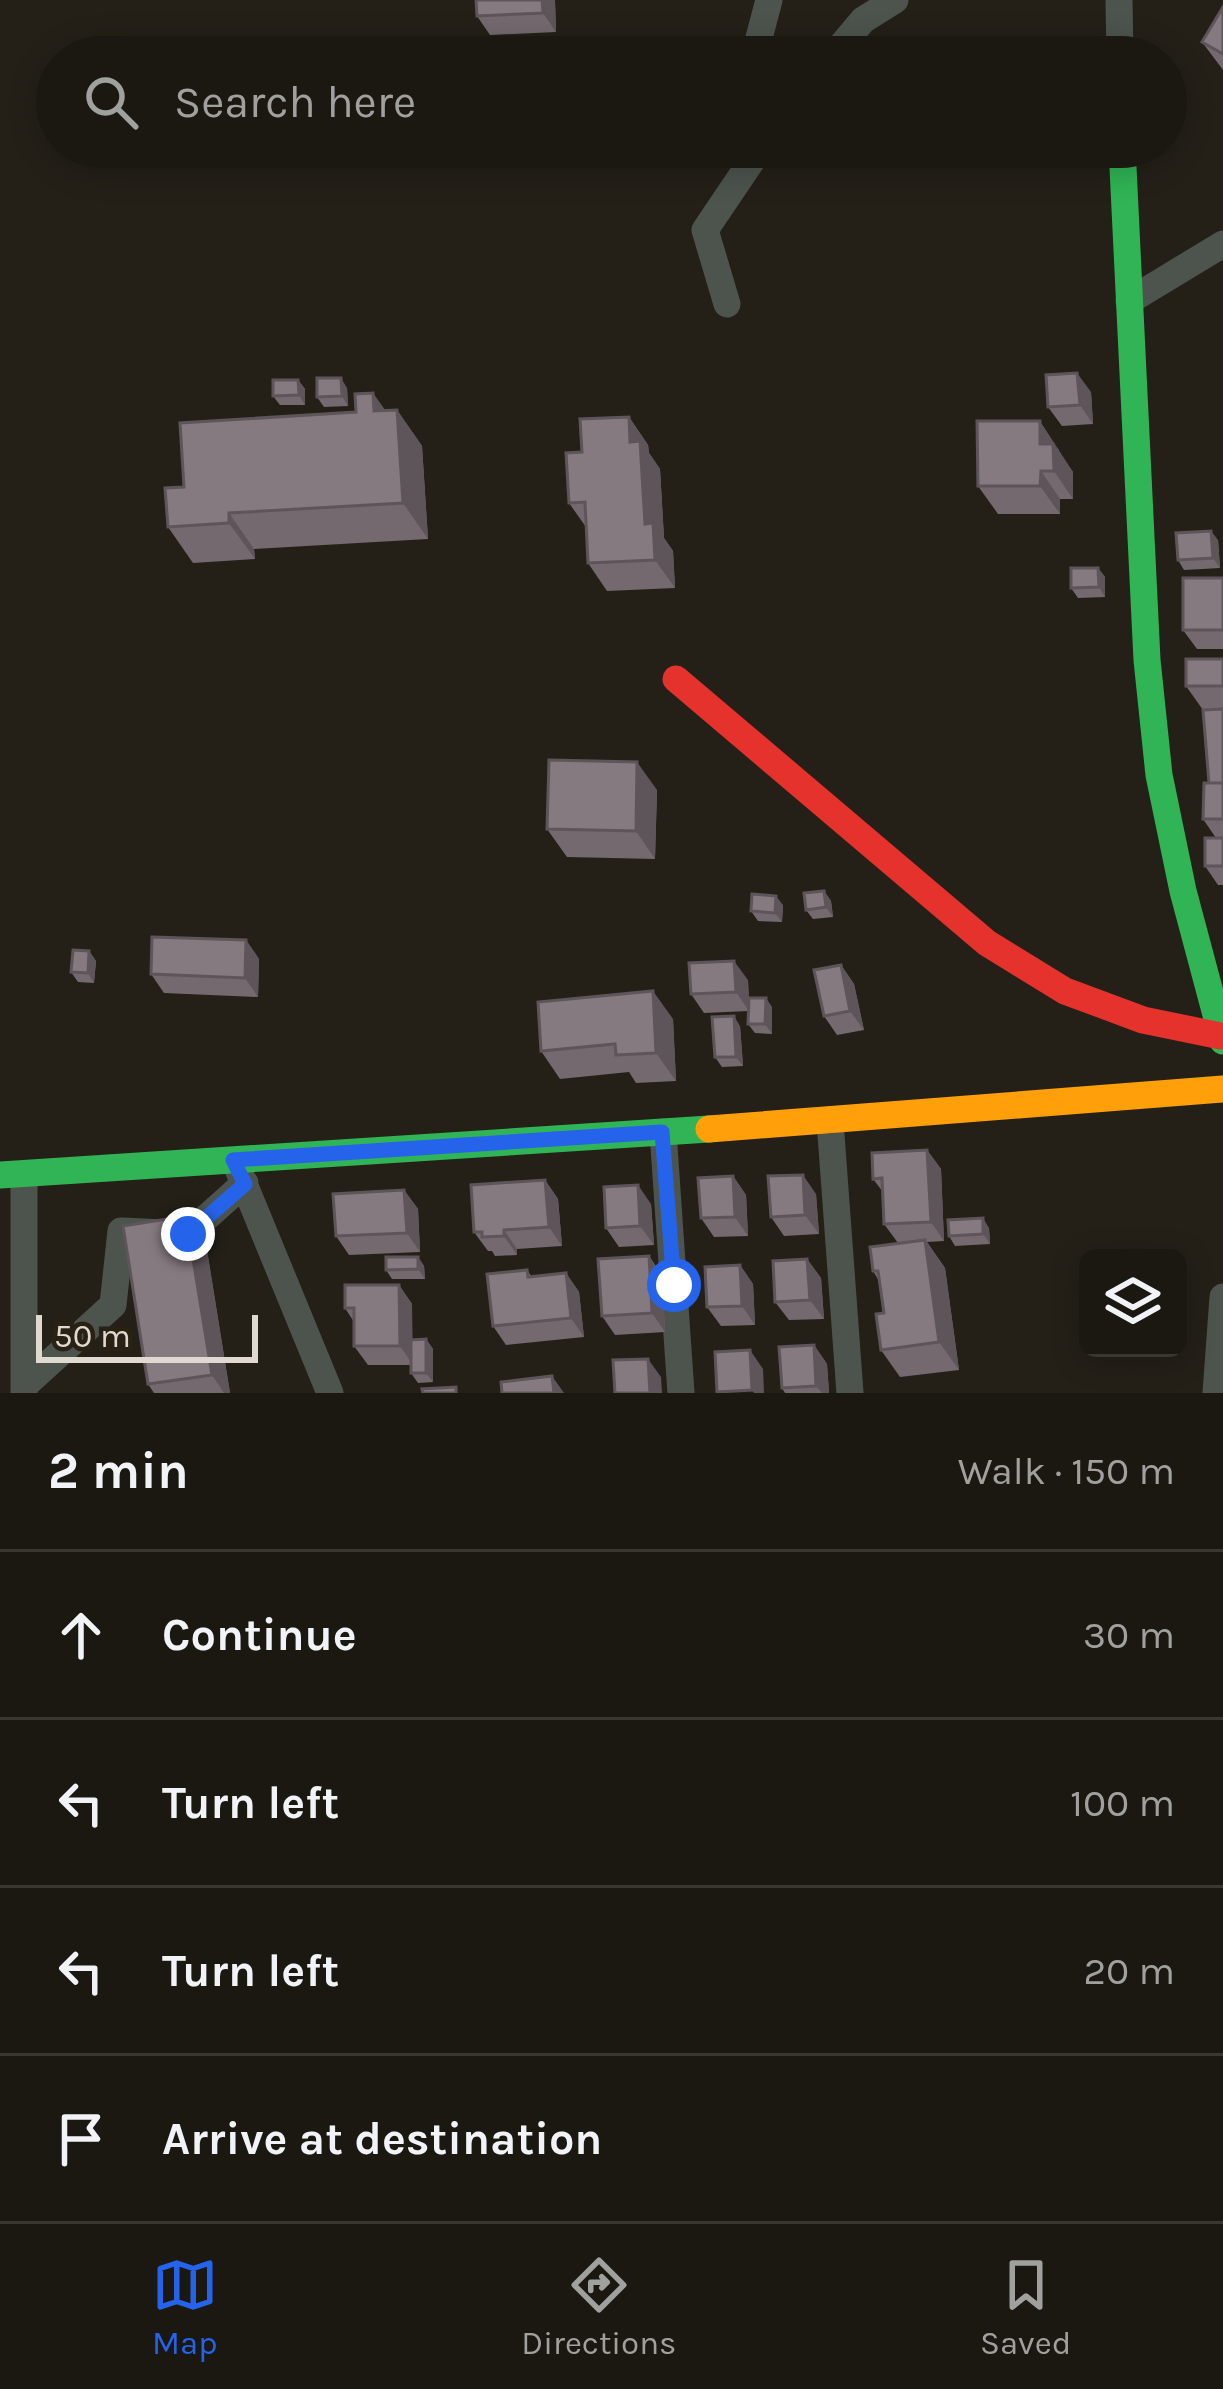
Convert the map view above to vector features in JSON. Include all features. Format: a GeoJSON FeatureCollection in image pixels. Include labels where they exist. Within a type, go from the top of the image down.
{"type":"FeatureCollection","features":[{"type":"Feature","properties":{"kind":"street"},"geometry":{"type":"LineString","coordinates":[[760,36],[770,0]]}},
{"type":"Feature","properties":{"kind":"street"},"geometry":{"type":"LineString","coordinates":[[850,36],[863,20],[895,0]]}},
{"type":"Feature","properties":{"kind":"street"},"geometry":{"type":"LineString","coordinates":[[1119,0],[1120,36]]}},
{"type":"Feature","properties":{"kind":"street"},"geometry":{"type":"LineString","coordinates":[[728,304],[705,230],[743,168]]}},
{"type":"Feature","properties":{"kind":"street"},"geometry":{"type":"LineString","coordinates":[[676,679],[987,943],[1065,991],[1143,1020],[1222,1038],[1183,891],[1159,775],[1147,660],[1123,168]]}},
{"type":"Feature","properties":{"kind":"street"},"geometry":{"type":"LineString","coordinates":[[1130,302],[1223,244]]}},
{"type":"Feature","properties":{"kind":"street"},"geometry":{"type":"LineString","coordinates":[[24,1389],[12,1175],[239,1172],[662,1132],[1223,1089]]}},
{"type":"Feature","properties":{"kind":"street"},"geometry":{"type":"LineString","coordinates":[[830,1121],[850,1393]]}},
{"type":"Feature","properties":{"kind":"street"},"geometry":{"type":"LineString","coordinates":[[662,1132],[681,1393]]}},
{"type":"Feature","properties":{"kind":"street"},"geometry":{"type":"LineString","coordinates":[[24,1389],[113,1305],[121,1231],[188,1234],[239,1172]]}},
{"type":"Feature","properties":{"kind":"street"},"geometry":{"type":"LineString","coordinates":[[239,1172],[330,1393]]}},
{"type":"Feature","properties":{"kind":"street"},"geometry":{"type":"LineString","coordinates":[[1216,1393],[1223,1297]]}},
{"type":"Feature","properties":{"kind":"building"},"geometry":{"type":"Polygon","coordinates":[[[476,0],[542,0],[543,13],[477,16],[476,0]]]}},
{"type":"Feature","properties":{"kind":"building"},"geometry":{"type":"Polygon","coordinates":[[[1223,7],[1223,54],[1202,42],[1223,7]]]}},
{"type":"Feature","properties":{"kind":"building"},"geometry":{"type":"Polygon","coordinates":[[[1077,373],[1080,405],[1048,407],[1046,375],[1077,373]]]}},
{"type":"Feature","properties":{"kind":"building"},"geometry":{"type":"Polygon","coordinates":[[[317,378],[341,378],[342,396],[317,397],[317,378]]]}},
{"type":"Feature","properties":{"kind":"building"},"geometry":{"type":"Polygon","coordinates":[[[273,380],[298,380],[299,395],[273,396],[273,380]]]}},
{"type":"Feature","properties":{"kind":"building"},"geometry":{"type":"Polygon","coordinates":[[[373,393],[374,411],[397,410],[403,503],[229,513],[229,523],[168,527],[165,488],[184,487],[180,423],[356,412],[355,394],[373,393]]]}},
{"type":"Feature","properties":{"kind":"building"},"geometry":{"type":"Polygon","coordinates":[[[629,417],[630,442],[640,441],[645,524],[653,523],[655,560],[588,563],[585,502],[569,503],[566,453],[582,452],[580,419],[629,417]]]}},
{"type":"Feature","properties":{"kind":"building"},"geometry":{"type":"Polygon","coordinates":[[[977,421],[1040,421],[1040,444],[1053,444],[1054,471],[1041,471],[1040,486],[978,486],[977,421]]]}},
{"type":"Feature","properties":{"kind":"building"},"geometry":{"type":"Polygon","coordinates":[[[1211,531],[1213,558],[1178,560],[1176,533],[1211,531]]]}},
{"type":"Feature","properties":{"kind":"building"},"geometry":{"type":"Polygon","coordinates":[[[1071,568],[1098,568],[1099,587],[1071,588],[1071,568]]]}},
{"type":"Feature","properties":{"kind":"building"},"geometry":{"type":"Polygon","coordinates":[[[1183,578],[1223,578],[1223,630],[1183,630],[1183,578]]]}},
{"type":"Feature","properties":{"kind":"building"},"geometry":{"type":"Polygon","coordinates":[[[1186,659],[1223,659],[1223,686],[1186,686],[1186,659]]]}},
{"type":"Feature","properties":{"kind":"building"},"geometry":{"type":"Polygon","coordinates":[[[1223,709],[1223,783],[1209,783],[1203,710],[1223,709]]]}},
{"type":"Feature","properties":{"kind":"building"},"geometry":{"type":"Polygon","coordinates":[[[549,760],[637,762],[636,831],[547,829],[549,760]]]}},
{"type":"Feature","properties":{"kind":"building"},"geometry":{"type":"Polygon","coordinates":[[[1204,783],[1223,783],[1223,819],[1203,819],[1204,783]]]}},
{"type":"Feature","properties":{"kind":"building"},"geometry":{"type":"Polygon","coordinates":[[[1205,838],[1223,838],[1223,866],[1205,866],[1205,838]]]}},
{"type":"Feature","properties":{"kind":"building"},"geometry":{"type":"Polygon","coordinates":[[[824,891],[826,907],[806,910],[804,893],[824,891]]]}},
{"type":"Feature","properties":{"kind":"building"},"geometry":{"type":"Polygon","coordinates":[[[752,894],[776,896],[775,913],[751,911],[752,894]]]}},
{"type":"Feature","properties":{"kind":"building"},"geometry":{"type":"Polygon","coordinates":[[[152,937],[246,940],[245,978],[151,974],[152,937]]]}},
{"type":"Feature","properties":{"kind":"building"},"geometry":{"type":"Polygon","coordinates":[[[73,950],[89,951],[88,973],[71,972],[73,950]]]}},
{"type":"Feature","properties":{"kind":"building"},"geometry":{"type":"Polygon","coordinates":[[[734,961],[736,992],[691,994],[689,963],[734,961]]]}},
{"type":"Feature","properties":{"kind":"building"},"geometry":{"type":"Polygon","coordinates":[[[841,965],[850,1011],[824,1016],[814,970],[841,965]]]}},
{"type":"Feature","properties":{"kind":"building"},"geometry":{"type":"Polygon","coordinates":[[[653,991],[656,1053],[616,1055],[615,1044],[541,1051],[538,1002],[653,991]]]}},
{"type":"Feature","properties":{"kind":"building"},"geometry":{"type":"Polygon","coordinates":[[[749,998],[766,998],[765,1024],[748,1024],[749,998]]]}},
{"type":"Feature","properties":{"kind":"building"},"geometry":{"type":"Polygon","coordinates":[[[734,1016],[736,1057],[715,1057],[712,1017],[734,1016]]]}},
{"type":"Feature","properties":{"kind":"building"},"geometry":{"type":"Polygon","coordinates":[[[927,1150],[931,1222],[884,1224],[882,1178],[873,1179],[872,1153],[927,1150]]]}},
{"type":"Feature","properties":{"kind":"building"},"geometry":{"type":"Polygon","coordinates":[[[803,1175],[805,1215],[771,1217],[768,1176],[803,1175]]]}},
{"type":"Feature","properties":{"kind":"building"},"geometry":{"type":"Polygon","coordinates":[[[733,1176],[735,1217],[701,1218],[698,1178],[733,1176]]]}},
{"type":"Feature","properties":{"kind":"building"},"geometry":{"type":"Polygon","coordinates":[[[545,1180],[549,1227],[504,1230],[504,1236],[482,1237],[482,1232],[474,1232],[471,1185],[545,1180]]]}},
{"type":"Feature","properties":{"kind":"building"},"geometry":{"type":"Polygon","coordinates":[[[638,1185],[640,1226],[606,1228],[604,1187],[638,1185]]]}},
{"type":"Feature","properties":{"kind":"building"},"geometry":{"type":"Polygon","coordinates":[[[404,1190],[407,1233],[336,1236],[333,1194],[404,1190]]]}},
{"type":"Feature","properties":{"kind":"building"},"geometry":{"type":"Polygon","coordinates":[[[186,1216],[212,1375],[148,1384],[123,1226],[186,1216]]]}},
{"type":"Feature","properties":{"kind":"building"},"geometry":{"type":"Polygon","coordinates":[[[983,1218],[983,1234],[949,1236],[948,1220],[983,1218]]]}},
{"type":"Feature","properties":{"kind":"building"},"geometry":{"type":"Polygon","coordinates":[[[925,1240],[939,1342],[881,1350],[876,1314],[884,1313],[870,1247],[925,1240]]]}},
{"type":"Feature","properties":{"kind":"building"},"geometry":{"type":"Polygon","coordinates":[[[649,1256],[652,1313],[602,1316],[598,1259],[649,1256]]]}},
{"type":"Feature","properties":{"kind":"building"},"geometry":{"type":"Polygon","coordinates":[[[386,1257],[418,1257],[418,1269],[386,1270],[386,1257]]]}},
{"type":"Feature","properties":{"kind":"building"},"geometry":{"type":"Polygon","coordinates":[[[807,1259],[810,1300],[775,1302],[773,1261],[807,1259]]]}},
{"type":"Feature","properties":{"kind":"building"},"geometry":{"type":"Polygon","coordinates":[[[740,1265],[742,1306],[707,1307],[705,1267],[740,1265]]]}},
{"type":"Feature","properties":{"kind":"building"},"geometry":{"type":"Polygon","coordinates":[[[527,1270],[528,1277],[566,1273],[571,1318],[493,1326],[487,1274],[527,1270]]]}},
{"type":"Feature","properties":{"kind":"building"},"geometry":{"type":"Polygon","coordinates":[[[345,1285],[399,1285],[400,1346],[354,1346],[354,1308],[345,1308],[345,1285]]]}},
{"type":"Feature","properties":{"kind":"building"},"geometry":{"type":"Polygon","coordinates":[[[426,1339],[426,1373],[411,1373],[411,1340],[426,1339]]]}},
{"type":"Feature","properties":{"kind":"building"},"geometry":{"type":"Polygon","coordinates":[[[814,1345],[816,1386],[782,1388],[779,1347],[814,1345]]]}},
{"type":"Feature","properties":{"kind":"building"},"geometry":{"type":"Polygon","coordinates":[[[750,1350],[752,1390],[717,1392],[715,1352],[750,1350]]]}},
{"type":"Feature","properties":{"kind":"building"},"geometry":{"type":"Polygon","coordinates":[[[648,1359],[650,1393],[615,1393],[613,1360],[648,1359]]]}},
{"type":"Feature","properties":{"kind":"building"},"geometry":{"type":"Polygon","coordinates":[[[552,1376],[554,1393],[502,1393],[501,1382],[552,1376]]]}},
{"type":"Feature","properties":{"kind":"building"},"geometry":{"type":"Polygon","coordinates":[[[456,1387],[456,1393],[423,1393],[422,1389],[456,1387]]]}},
{"type":"Feature","properties":{"kind":"traffic: fast"},"geometry":{"type":"LineString","coordinates":[[1123,168],[1147,660],[1159,775],[1183,891],[1223,1041]]}},
{"type":"Feature","properties":{"kind":"traffic: fast"},"geometry":{"type":"LineString","coordinates":[[0,1175],[709,1129]]}},
{"type":"Feature","properties":{"kind":"traffic: slow"},"geometry":{"type":"LineString","coordinates":[[709,1129],[1223,1089]]}},
{"type":"Feature","properties":{"kind":"traffic: jam"},"geometry":{"type":"LineString","coordinates":[[676,679],[987,943],[1065,991],[1143,1020],[1221,1036]]}},
{"type":"Feature","properties":{"kind":"route"},"geometry":{"type":"LineString","coordinates":[[188,1234],[245,1184],[233,1160],[662,1132],[674,1285]]}}]}
